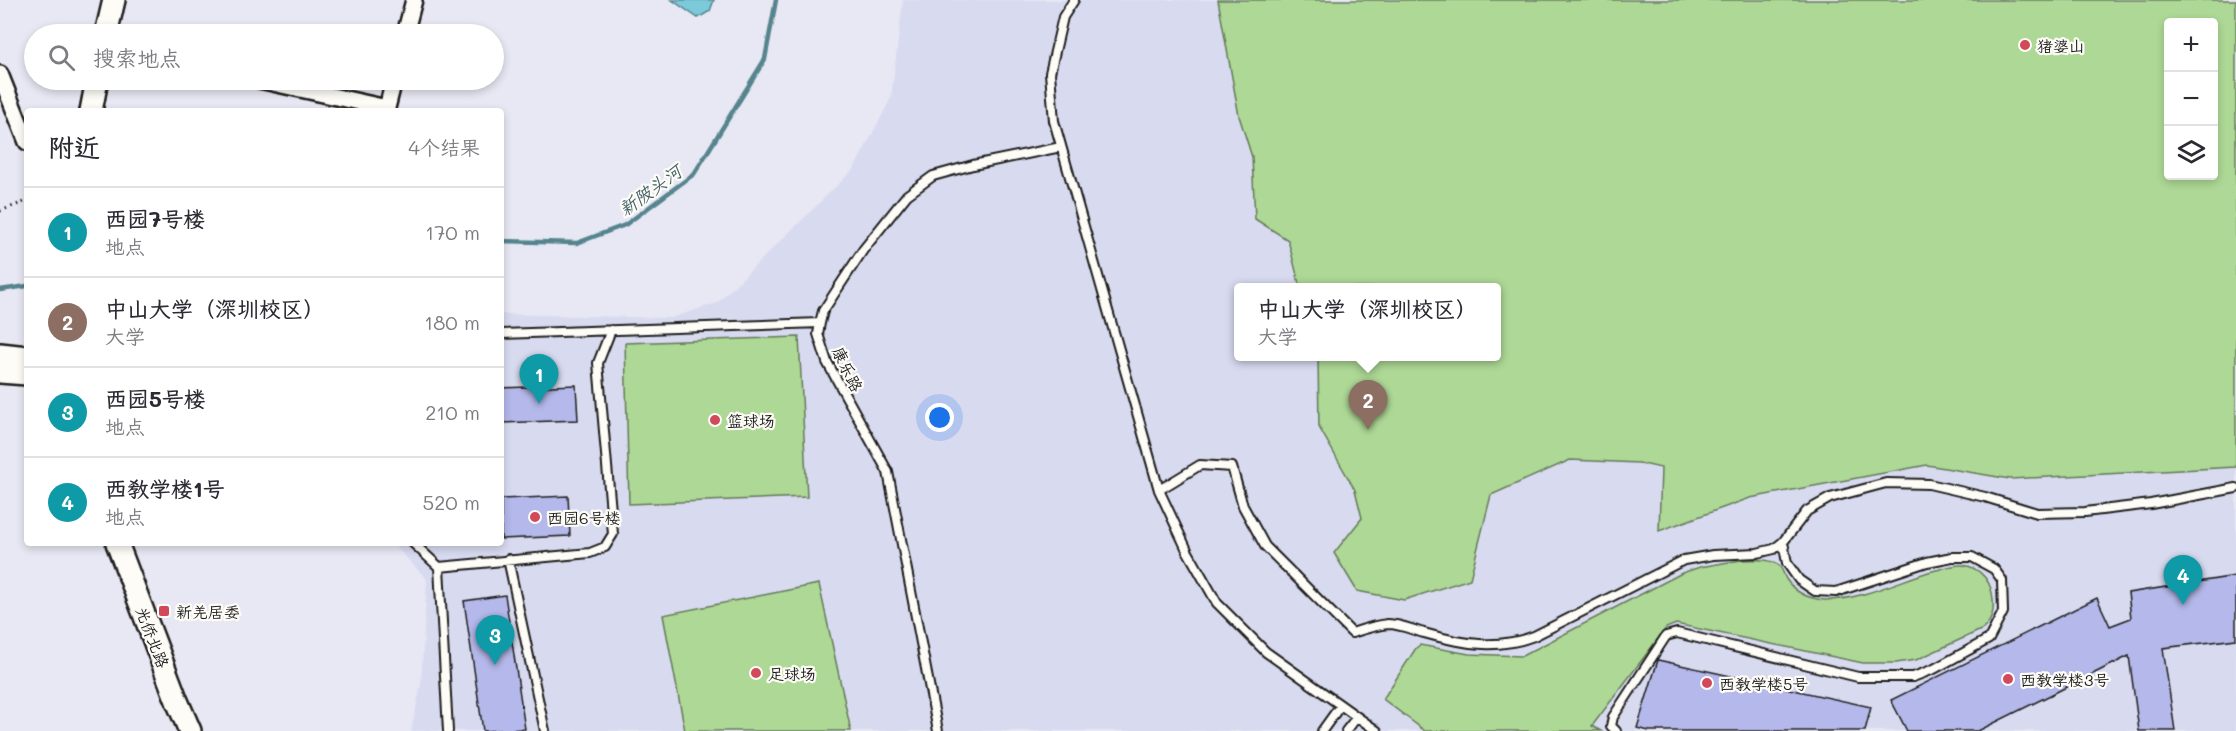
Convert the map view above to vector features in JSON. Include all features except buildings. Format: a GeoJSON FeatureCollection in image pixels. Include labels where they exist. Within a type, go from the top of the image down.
{"type":"FeatureCollection","features":[{"type":"Feature","properties":{"kind":"street"},"geometry":{"type":"LineString","coordinates":[[108,24],[114,0]]}},
{"type":"Feature","properties":{"kind":"street"},"geometry":{"type":"LineString","coordinates":[[408,24],[414,0]]}},
{"type":"Feature","properties":{"kind":"street"},"geometry":{"type":"LineString","coordinates":[[0,74],[24,134]]}},
{"type":"Feature","properties":{"kind":"street"},"geometry":{"type":"LineString","coordinates":[[92,108],[95,90]]}},
{"type":"Feature","properties":{"kind":"street"},"geometry":{"type":"LineString","coordinates":[[305,90],[387,108],[392,90]]}},
{"type":"Feature","properties":{"kind":"street"},"geometry":{"type":"LineString","coordinates":[[0,354],[24,357]]}},
{"type":"Feature","properties":{"kind":"street"},"geometry":{"type":"LineString","coordinates":[[0,372],[24,374]]}},
{"type":"Feature","properties":{"kind":"street","name":"光侨北路"},"geometry":{"type":"LineString","coordinates":[[118,546],[190,731]]}},
{"type":"Feature","properties":{"kind":"lane"},"geometry":{"type":"LineString","coordinates":[[1074,0],[1063,16],[1050,73],[1054,121],[1159,490],[1188,552],[1217,603],[1266,652],[1377,731]]}},
{"type":"Feature","properties":{"kind":"lane"},"geometry":{"type":"LineString","coordinates":[[504,334],[820,323],[823,310],[863,250],[908,195],[933,176],[1061,147]]}},
{"type":"Feature","properties":{"kind":"lane","name":"康乐路"},"geometry":{"type":"LineString","coordinates":[[820,323],[819,334],[827,362],[888,472],[938,731]]}},
{"type":"Feature","properties":{"kind":"lane"},"geometry":{"type":"LineString","coordinates":[[439,567],[590,553],[604,547],[613,534],[598,363],[611,330]]}},
{"type":"Feature","properties":{"kind":"lane"},"geometry":{"type":"LineString","coordinates":[[1159,490],[1200,465],[1232,466],[1243,506],[1265,546],[1352,633],[1371,626],[1391,624],[1482,645],[1515,643],[1534,636],[1684,560],[1713,555],[1757,553],[1774,549],[1783,542],[1807,511],[1830,498],[1886,483],[1929,484],[1985,497],[2037,513],[2085,512],[2151,504],[2236,488]]}},
{"type":"Feature","properties":{"kind":"lane"},"geometry":{"type":"LineString","coordinates":[[1616,731],[1611,726],[1613,717],[1666,636],[1677,633],[1858,677],[1913,677],[1934,669],[1989,639],[2003,612],[2002,580],[1994,569],[1972,557],[1952,557],[1927,562],[1836,592],[1815,591],[1799,580],[1787,563],[1783,542]]}},
{"type":"Feature","properties":{"kind":"lane"},"geometry":{"type":"LineString","coordinates":[[416,546],[439,567],[448,731]]}},
{"type":"Feature","properties":{"kind":"lane"},"geometry":{"type":"LineString","coordinates":[[508,559],[545,731]]}},
{"type":"Feature","properties":{"kind":"lane"},"geometry":{"type":"LineString","coordinates":[[1322,731],[1341,706]]}},
{"type":"Feature","properties":{"kind":"lane"},"geometry":{"type":"LineString","coordinates":[[1346,731],[1356,717]]}},
{"type":"Feature","properties":{"kind":"path"},"geometry":{"type":"LineString","coordinates":[[0,212],[24,202]]}},
{"type":"Feature","properties":{"kind":"shaded area"},"geometry":{"type":"Polygon","coordinates":[[[903,0],[2236,0],[2236,731],[411,731],[421,685],[427,579],[395,546],[504,546],[504,314],[671,318],[717,303],[854,169],[891,98],[903,0]]]}},
{"type":"Feature","properties":{"kind":"green space"},"geometry":{"type":"Polygon","coordinates":[[[1218,0],[2236,0],[2236,467],[2010,479],[1927,465],[1750,498],[1659,531],[1661,468],[1639,463],[1570,460],[1491,495],[1470,579],[1404,600],[1357,591],[1334,553],[1362,518],[1355,490],[1319,427],[1318,361],[1501,361],[1501,283],[1299,283],[1288,240],[1255,219],[1252,157],[1239,116],[1218,0]]]}},
{"type":"Feature","properties":{"kind":"green space","name":"篮球场"},"geometry":{"type":"Polygon","coordinates":[[[799,337],[807,497],[629,504],[625,343],[799,337]]]}},
{"type":"Feature","properties":{"kind":"green space"},"geometry":{"type":"Polygon","coordinates":[[[1741,560],[1773,562],[1781,567],[1786,579],[1798,592],[1808,597],[1825,600],[1852,597],[1932,571],[1963,565],[1976,569],[1985,577],[1991,588],[1993,612],[1983,629],[1916,660],[1896,663],[1863,663],[1676,624],[1666,628],[1592,726],[1601,731],[1425,731],[1383,699],[1420,645],[1469,654],[1522,656],[1682,573],[1700,567],[1741,560]]]}},
{"type":"Feature","properties":{"kind":"green space","name":"足球场"},"geometry":{"type":"Polygon","coordinates":[[[819,584],[851,731],[685,731],[663,615],[819,584]]]}},
{"type":"Feature","properties":{"kind":"water"},"geometry":{"type":"Polygon","coordinates":[[[672,0],[714,0],[710,11],[698,18],[672,0]]]}},
{"type":"Feature","properties":{"kind":"waterway","name":"新陂头河"},"geometry":{"type":"LineString","coordinates":[[504,241],[577,243],[625,225],[694,174],[765,59],[776,0]]}},
{"type":"Feature","properties":{"kind":"waterway","name":"新陂头河"},"geometry":{"type":"LineString","coordinates":[[0,290],[24,286]]}},
{"type":"Feature","properties":{"kind":"place","name":"猪婆山"},"geometry":{"type":"Point","coordinates":[2025,45]}},
{"type":"Feature","properties":{"kind":"place","name":"西园7号楼"},"geometry":{"type":"Point","coordinates":[539,404]}},
{"type":"Feature","properties":{"kind":"place","name":"篮球场"},"geometry":{"type":"Point","coordinates":[715,420]}},
{"type":"Feature","properties":{"kind":"place","name":"中山大学（深圳校区）"},"geometry":{"type":"Point","coordinates":[1368,430]}},
{"type":"Feature","properties":{"kind":"place","name":"西园6号楼"},"geometry":{"type":"Point","coordinates":[535,517]}},
{"type":"Feature","properties":{"kind":"place","name":"西教学楼1号"},"geometry":{"type":"Point","coordinates":[2183,605]}},
{"type":"Feature","properties":{"kind":"place","name":"新羌居委"},"geometry":{"type":"Point","coordinates":[164,611]}},
{"type":"Feature","properties":{"kind":"place","name":"西园5号楼"},"geometry":{"type":"Point","coordinates":[495,665]}},
{"type":"Feature","properties":{"kind":"place","name":"足球场"},"geometry":{"type":"Point","coordinates":[756,673]}},
{"type":"Feature","properties":{"kind":"place","name":"西教学楼3号"},"geometry":{"type":"Point","coordinates":[2008,679]}},
{"type":"Feature","properties":{"kind":"place","name":"西教学楼5号"},"geometry":{"type":"Point","coordinates":[1707,683]}}]}
